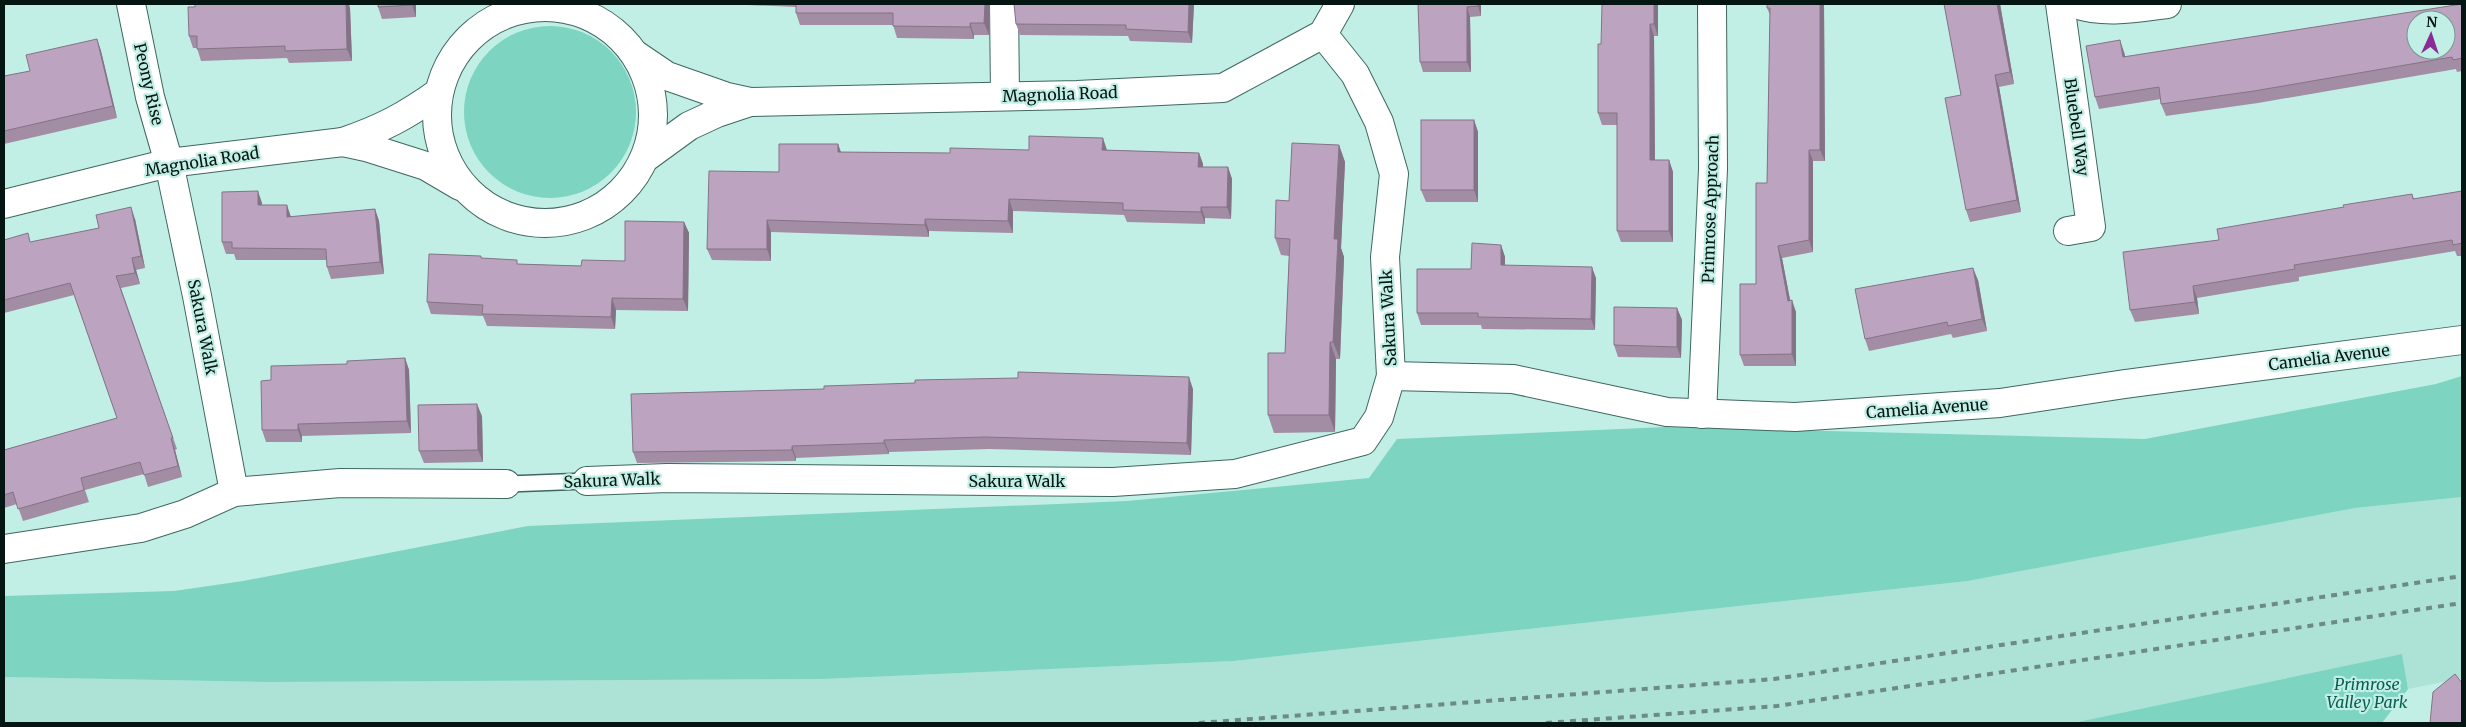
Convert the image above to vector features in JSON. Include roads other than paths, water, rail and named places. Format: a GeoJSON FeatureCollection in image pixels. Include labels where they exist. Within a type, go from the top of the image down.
{"type":"FeatureCollection","features":[{"type":"Feature","properties":{"kind":"street","name":"Peony Rise"},"geometry":{"type":"LineString","coordinates":[[131,4],[150,97],[169,164]]}},
{"type":"Feature","properties":{"kind":"street"},"geometry":{"type":"LineString","coordinates":[[1004,4],[1004,96]]}},
{"type":"Feature","properties":{"kind":"street"},"geometry":{"type":"LineString","coordinates":[[1323,34],[1340,4]]}},
{"type":"Feature","properties":{"kind":"street","name":"Primrose Approach"},"geometry":{"type":"LineString","coordinates":[[1702,414],[1712,169],[1712,4]]}},
{"type":"Feature","properties":{"kind":"street","name":"Bluebell Way"},"geometry":{"type":"LineString","coordinates":[[2060,4],[2091,227],[2068,231]]}},
{"type":"Feature","properties":{"kind":"street"},"geometry":{"type":"LineString","coordinates":[[2075,4],[2093,10],[2166,4]]}},
{"type":"Feature","properties":{"kind":"street","name":"Magnolia Road"},"geometry":{"type":"LineString","coordinates":[[468,191],[447,162],[437,128],[438,93],[451,60],[474,32],[505,13],[541,6],[578,11],[610,27],[635,54],[667,76],[727,97],[750,102],[1004,96],[1223,88],[1323,34]]}},
{"type":"Feature","properties":{"kind":"street","name":"Sakura Walk"},"geometry":{"type":"LineString","coordinates":[[587,481],[676,478],[1113,482],[1236,474],[1363,440],[1379,417],[1391,376],[1385,257],[1394,174],[1379,122],[1355,74],[1323,34]]}},
{"type":"Feature","properties":{"kind":"street","name":"Magnolia Road"},"geometry":{"type":"LineString","coordinates":[[343,142],[366,147],[426,166],[468,191],[496,212],[529,222],[565,222],[598,210],[626,188],[645,158],[654,123],[650,87],[635,54]]}},
{"type":"Feature","properties":{"kind":"street","name":"Magnolia Road"},"geometry":{"type":"LineString","coordinates":[[4,204],[169,164],[343,142],[403,118],[438,93]]}},
{"type":"Feature","properties":{"kind":"street","name":"Magnolia Road"},"geometry":{"type":"LineString","coordinates":[[645,158],[690,126],[717,113],[750,102]]}},
{"type":"Feature","properties":{"kind":"street","name":"Sakura Walk"},"geometry":{"type":"LineString","coordinates":[[169,164],[197,296],[234,492]]}},
{"type":"Feature","properties":{"kind":"street","name":"Camelia Avenue"},"geometry":{"type":"LineString","coordinates":[[1391,376],[1513,379],[1668,412],[1795,417],[2000,403],[2125,384],[2462,340]]}},
{"type":"Feature","properties":{"kind":"street","name":"Sakura Walk"},"geometry":{"type":"LineString","coordinates":[[4,549],[141,528],[185,514],[234,492],[340,483],[506,484]]}},
{"type":"Feature","properties":{"kind":"lane","name":"Sakura Walk"},"geometry":{"type":"LineString","coordinates":[[506,484],[587,481]]}},
{"type":"Feature","properties":{"kind":"railway"},"geometry":{"type":"LineString","coordinates":[[1199,723],[1774,679],[2462,576]]}},
{"type":"Feature","properties":{"kind":"railway"},"geometry":{"type":"LineString","coordinates":[[1546,723],[1777,706],[2462,603]]}},
{"type":"Feature","properties":{"kind":"park label","name":"Primrose Valley Park"},"geometry":{"type":"Point","coordinates":[2367,693]}}]}
